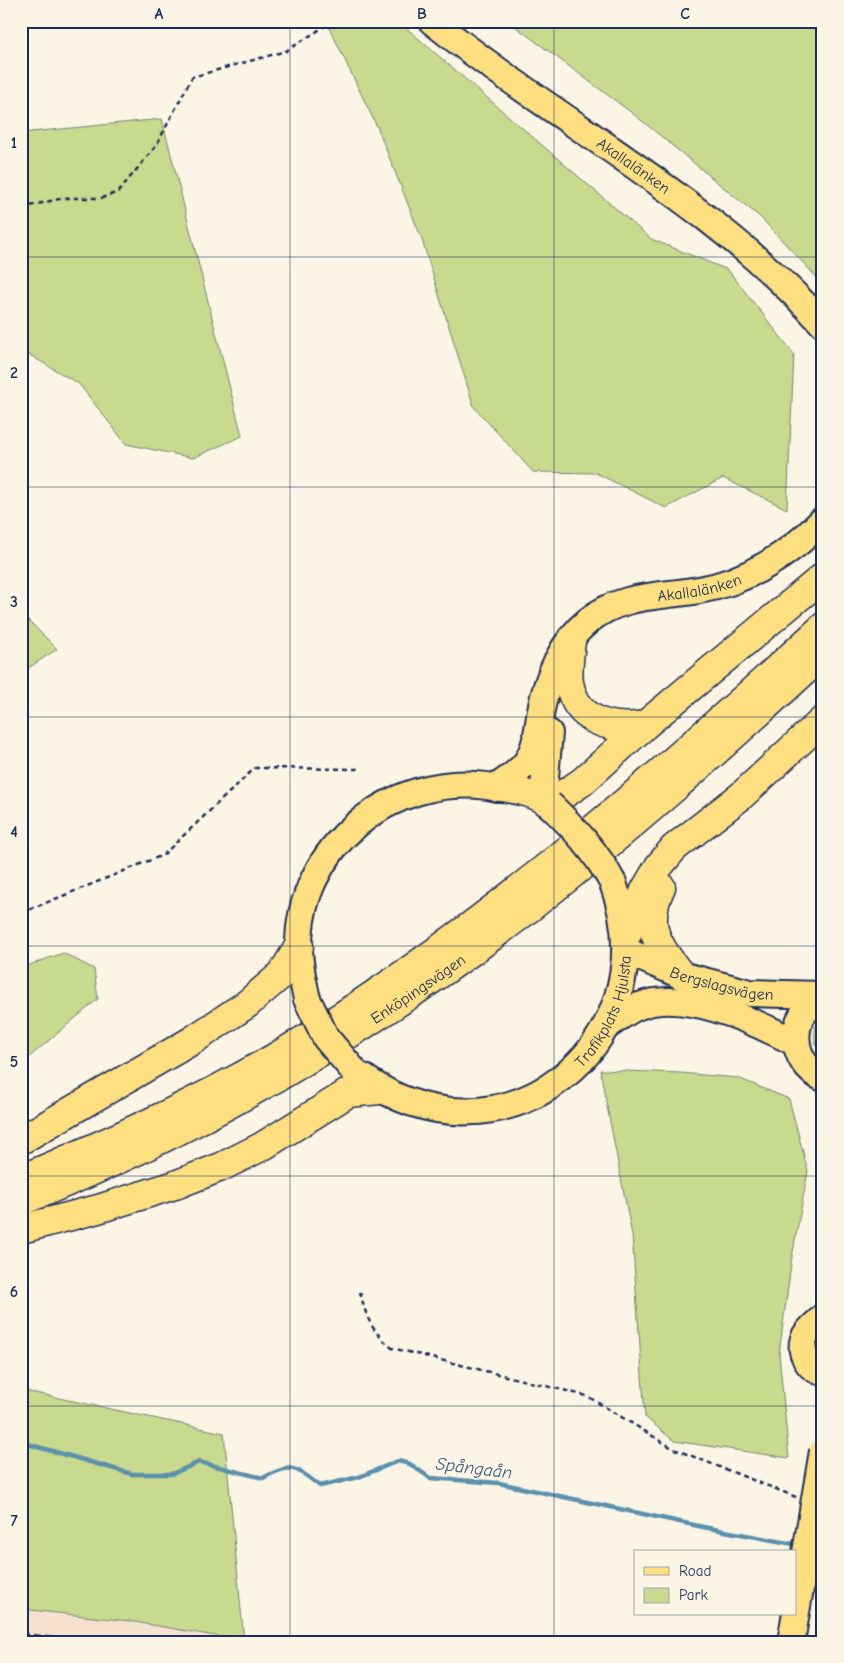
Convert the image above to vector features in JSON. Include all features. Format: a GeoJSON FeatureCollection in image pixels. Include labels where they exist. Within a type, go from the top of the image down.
{"type":"FeatureCollection","features":[{"type":"Feature","properties":{"kind":"highway"},"geometry":{"type":"LineString","coordinates":[[546,802],[582,782],[645,724],[823,577]]}},
{"type":"Feature","properties":{"kind":"highway"},"geometry":{"type":"LineString","coordinates":[[761,697],[823,627]]}},
{"type":"Feature","properties":{"kind":"highway"},"geometry":{"type":"LineString","coordinates":[[571,640],[569,682],[575,701],[589,716],[605,725],[623,728],[645,724]]}},
{"type":"Feature","properties":{"kind":"highway"},"geometry":{"type":"LineString","coordinates":[[761,697],[823,654]]}},
{"type":"Feature","properties":{"kind":"highway","name":"Enköpingsvägen"},"geometry":{"type":"LineString","coordinates":[[21,1179],[116,1140],[272,1059],[407,972],[532,879],[761,697]]}},
{"type":"Feature","properties":{"kind":"highway","name":"Enköpingsvägen"},"geometry":{"type":"LineString","coordinates":[[21,1201],[158,1142],[231,1104],[342,1039],[438,976],[595,855],[761,697]]}},
{"type":"Feature","properties":{"kind":"highway"},"geometry":{"type":"LineString","coordinates":[[626,944],[644,890],[658,866],[679,844],[704,827],[782,760],[823,720]]}},
{"type":"Feature","properties":{"kind":"highway"},"geometry":{"type":"LineString","coordinates":[[681,975],[662,952],[651,919],[653,908],[668,873],[704,827]]}},
{"type":"Feature","properties":{"kind":"highway"},"geometry":{"type":"LineString","coordinates":[[21,1140],[193,1040],[247,1004],[282,974],[299,946]]}},
{"type":"Feature","properties":{"kind":"highway"},"geometry":{"type":"LineString","coordinates":[[21,1229],[98,1209],[184,1182],[221,1167],[263,1146],[348,1092],[380,1090]]}},
{"type":"Feature","properties":{"kind":"main road","name":"Akallalänken"},"geometry":{"type":"LineString","coordinates":[[432,21],[725,233],[774,276],[823,324]]}},
{"type":"Feature","properties":{"kind":"main road","name":"Akallalänken"},"geometry":{"type":"LineString","coordinates":[[496,788],[515,775],[526,763],[535,744],[543,700],[552,668],[586,622],[605,608],[633,598],[701,590],[749,574],[772,563],[791,549],[823,520]]}},
{"type":"Feature","properties":{"kind":"main road","name":"Akallalänken"},"geometry":{"type":"LineString","coordinates":[[546,802],[543,775],[552,707],[559,674],[571,640]]}},
{"type":"Feature","properties":{"kind":"main road","name":"Trafikplats Hjulsta"},"geometry":{"type":"LineString","coordinates":[[461,784],[496,788],[546,802],[583,838],[600,859],[612,883],[621,909],[626,944],[621,989],[606,1026],[585,1056],[567,1074],[543,1090],[519,1102],[493,1109],[466,1112],[439,1110],[412,1104],[380,1090],[354,1071],[326,1038],[307,999],[300,972],[299,946],[302,915],[311,885],[324,860],[342,837],[362,818],[387,803],[413,792],[433,787],[461,784]]}},
{"type":"Feature","properties":{"kind":"main road","name":"Bergslagsvägen"},"geometry":{"type":"LineString","coordinates":[[626,944],[681,975],[750,993],[823,995]]}},
{"type":"Feature","properties":{"kind":"main road"},"geometry":{"type":"LineString","coordinates":[[820,1084],[799,1055],[796,1042],[797,1026],[805,1012],[823,999]]}},
{"type":"Feature","properties":{"kind":"main road","name":"Bergslagsvägen"},"geometry":{"type":"LineString","coordinates":[[606,1026],[639,1006],[655,1002],[681,1002],[708,1006],[766,1027],[796,1042]]}},
{"type":"Feature","properties":{"kind":"main road"},"geometry":{"type":"LineString","coordinates":[[821,1321],[810,1329],[804,1338],[803,1348],[805,1358],[822,1378]]}},
{"type":"Feature","properties":{"kind":"main road"},"geometry":{"type":"LineString","coordinates":[[792,1642],[823,1451]]}},
{"type":"Feature","properties":{"kind":"path"},"geometry":{"type":"LineString","coordinates":[[21,208],[63,198],[102,198],[118,192],[156,146],[192,77],[286,51],[333,21]]}},
{"type":"Feature","properties":{"kind":"path"},"geometry":{"type":"LineString","coordinates":[[21,913],[163,855],[255,768],[359,769]]}},
{"type":"Feature","properties":{"kind":"path"},"geometry":{"type":"LineString","coordinates":[[360,1292],[367,1320],[374,1333],[392,1348],[587,1396],[674,1449],[798,1498]]}},
{"type":"Feature","properties":{"kind":"shaded area"},"geometry":{"type":"Polygon","coordinates":[[[21,1609],[129,1621],[248,1642],[21,1642],[21,1609]]]}},
{"type":"Feature","properties":{"kind":"green space"},"geometry":{"type":"Polygon","coordinates":[[[329,21],[398,21],[651,239],[728,270],[794,354],[787,509],[723,478],[666,508],[596,473],[533,472],[474,407],[421,237],[378,129],[330,29],[329,21]]]}},
{"type":"Feature","properties":{"kind":"green space"},"geometry":{"type":"Polygon","coordinates":[[[508,21],[823,21],[823,284],[761,218],[636,116],[508,21]]]}},
{"type":"Feature","properties":{"kind":"green space"},"geometry":{"type":"Polygon","coordinates":[[[162,119],[242,436],[193,458],[126,444],[79,384],[21,350],[21,133],[162,119]]]}},
{"type":"Feature","properties":{"kind":"green space"},"geometry":{"type":"Polygon","coordinates":[[[21,613],[57,649],[21,673],[21,613]]]}},
{"type":"Feature","properties":{"kind":"green space"},"geometry":{"type":"Polygon","coordinates":[[[63,953],[94,969],[98,999],[21,1064],[21,968],[63,953]]]}},
{"type":"Feature","properties":{"kind":"green space"},"geometry":{"type":"Polygon","coordinates":[[[823,1016],[823,1055],[819,1051],[814,1036],[816,1026],[823,1016]]]}},
{"type":"Feature","properties":{"kind":"green space"},"geometry":{"type":"Polygon","coordinates":[[[600,1070],[681,1073],[738,1078],[789,1099],[808,1171],[792,1257],[779,1354],[789,1458],[674,1441],[645,1417],[632,1235],[600,1070]]]}},
{"type":"Feature","properties":{"kind":"green space"},"geometry":{"type":"Polygon","coordinates":[[[823,1334],[823,1361],[816,1355],[815,1342],[823,1334]]]}},
{"type":"Feature","properties":{"kind":"green space"},"geometry":{"type":"Polygon","coordinates":[[[21,1390],[224,1433],[244,1641],[129,1621],[21,1609],[21,1390]]]}},
{"type":"Feature","properties":{"kind":"waterway","name":"Spångaån"},"geometry":{"type":"LineString","coordinates":[[21,1442],[132,1474],[172,1474],[199,1462],[263,1478],[287,1468],[293,1469],[305,1474],[320,1486],[359,1477],[398,1461],[410,1464],[430,1478],[499,1483],[703,1527],[799,1545]]}},
{"type":"Feature","properties":{"kind":"waterway","name":"Spångaån"},"geometry":{"type":"LineString","coordinates":[[814,1548],[823,1550]]}},
{"type":"Feature","properties":{"kind":"railway"},"geometry":{"type":"LineString","coordinates":[[21,1634],[77,1642]]}}]}
